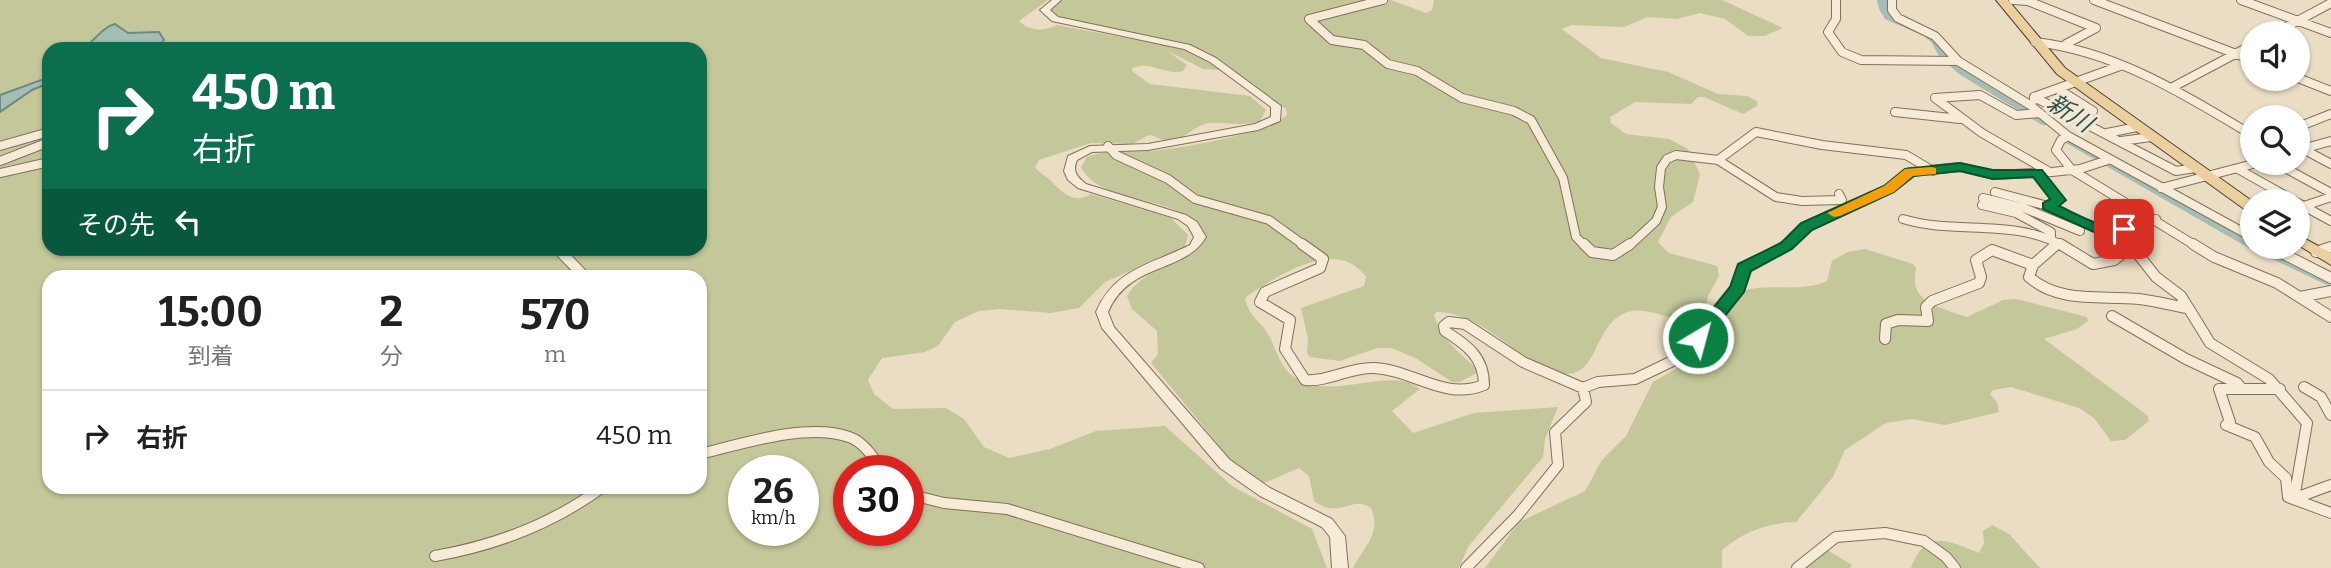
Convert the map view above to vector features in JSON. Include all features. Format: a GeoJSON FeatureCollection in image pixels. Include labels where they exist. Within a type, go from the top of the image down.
{"type":"FeatureCollection","features":[{"type":"Feature","properties":{"kind":"main road"},"geometry":{"type":"LineString","coordinates":[[2007,1],[2035,43],[2075,82],[2240,199]]}},
{"type":"Feature","properties":{"kind":"main road"},"geometry":{"type":"LineString","coordinates":[[2323,249],[2331,260]]}},
{"type":"Feature","properties":{"kind":"street"},"geometry":{"type":"LineString","coordinates":[[1057,0],[1045,10],[1055,19],[1187,47],[1213,60],[1265,97],[1277,112],[1271,122],[1198,139],[1148,147],[1108,146],[1090,149],[1072,158],[1069,172],[1072,180],[1096,191],[1182,217],[1193,223],[1200,237],[1194,247],[1126,279],[1113,289],[1102,312],[1108,328],[1225,464],[1265,492],[1328,523],[1337,536],[1340,568]]}},
{"type":"Feature","properties":{"kind":"street"},"geometry":{"type":"LineString","coordinates":[[1383,0],[1309,19],[1332,40],[1364,45],[1388,64],[1417,71],[1462,98],[1514,111],[1531,120],[1563,178],[1576,237],[1592,252],[1612,255],[1625,249],[1656,221],[1662,208],[1659,187],[1661,168],[1667,159],[1681,154],[1718,160],[1776,197],[1802,201],[1842,200],[1839,194]]}},
{"type":"Feature","properties":{"kind":"street"},"geometry":{"type":"LineString","coordinates":[[1836,0],[1836,19],[1828,32],[1842,52],[1861,60],[1958,61]]}},
{"type":"Feature","properties":{"kind":"street"},"geometry":{"type":"LineString","coordinates":[[1892,0],[1892,10],[1898,18],[1935,36],[1958,61],[2032,101],[2106,133],[2176,171],[2195,168]]}},
{"type":"Feature","properties":{"kind":"street"},"geometry":{"type":"LineString","coordinates":[[2007,1],[2029,0],[2096,28],[2066,44]]}},
{"type":"Feature","properties":{"kind":"street"},"geometry":{"type":"LineString","coordinates":[[2094,0],[2240,56]]}},
{"type":"Feature","properties":{"kind":"street"},"geometry":{"type":"LineString","coordinates":[[2241,0],[2299,21],[2331,3]]}},
{"type":"Feature","properties":{"kind":"street"},"geometry":{"type":"LineString","coordinates":[[2310,25],[2331,33]]}},
{"type":"Feature","properties":{"kind":"street"},"geometry":{"type":"LineString","coordinates":[[2035,43],[2066,44],[2120,66],[2171,88],[2240,128]]}},
{"type":"Feature","properties":{"kind":"street"},"geometry":{"type":"LineString","coordinates":[[2171,88],[2240,52]]}},
{"type":"Feature","properties":{"kind":"street"},"geometry":{"type":"LineString","coordinates":[[2032,101],[2120,66]]}},
{"type":"Feature","properties":{"kind":"street"},"geometry":{"type":"LineString","coordinates":[[2310,83],[2331,92]]}},
{"type":"Feature","properties":{"kind":"street"},"geometry":{"type":"LineString","coordinates":[[2058,89],[2093,111],[2088,113]]}},
{"type":"Feature","properties":{"kind":"street"},"geometry":{"type":"LineString","coordinates":[[2040,113],[2016,115],[1980,95],[1935,98],[1961,119],[2052,172]]}},
{"type":"Feature","properties":{"kind":"street"},"geometry":{"type":"LineString","coordinates":[[2032,101],[2064,138],[2240,231]]}},
{"type":"Feature","properties":{"kind":"street"},"geometry":{"type":"LineString","coordinates":[[1895,112],[1961,119]]}},
{"type":"Feature","properties":{"kind":"street"},"geometry":{"type":"LineString","coordinates":[[2310,122],[2331,114]]}},
{"type":"Feature","properties":{"kind":"street"},"geometry":{"type":"LineString","coordinates":[[2106,133],[2137,127]]}},
{"type":"Feature","properties":{"kind":"street"},"geometry":{"type":"LineString","coordinates":[[1718,160],[1736,149],[1746,136],[1756,132],[1835,147],[1906,155],[1934,171]]}},
{"type":"Feature","properties":{"kind":"street"},"geometry":{"type":"LineString","coordinates":[[0,146],[42,134]]}},
{"type":"Feature","properties":{"kind":"street"},"geometry":{"type":"LineString","coordinates":[[2121,141],[2151,137]]}},
{"type":"Feature","properties":{"kind":"street"},"geometry":{"type":"LineString","coordinates":[[2064,138],[2056,150],[2072,170],[2156,219],[2214,257],[2277,283],[2331,317]]}},
{"type":"Feature","properties":{"kind":"street"},"geometry":{"type":"LineString","coordinates":[[2310,147],[2331,141]]}},
{"type":"Feature","properties":{"kind":"street"},"geometry":{"type":"LineString","coordinates":[[0,161],[42,145]]}},
{"type":"Feature","properties":{"kind":"street"},"geometry":{"type":"LineString","coordinates":[[1108,146],[1116,155],[1168,179],[1195,199],[1269,220],[1323,259],[1320,268],[1265,292],[1260,302],[1290,320],[1291,328],[1285,349],[1305,380],[1348,375],[1373,368],[1456,391],[1476,390],[1485,386],[1479,354],[1446,331],[1444,326],[1455,321],[1465,324],[1495,347],[1523,362],[1583,388],[1598,383],[1635,379],[1683,356],[1738,288],[1744,268],[1787,246],[1806,226],[1889,189],[1910,172],[1960,167],[1993,175],[2037,173],[2072,170],[2104,161]]}},
{"type":"Feature","properties":{"kind":"street"},"geometry":{"type":"LineString","coordinates":[[2310,155],[2331,164]]}},
{"type":"Feature","properties":{"kind":"street"},"geometry":{"type":"LineString","coordinates":[[0,173],[42,164]]}},
{"type":"Feature","properties":{"kind":"street"},"geometry":{"type":"LineString","coordinates":[[2161,188],[2238,169],[2274,189]]}},
{"type":"Feature","properties":{"kind":"street"},"geometry":{"type":"LineString","coordinates":[[2037,173],[2059,200],[2048,206]]}},
{"type":"Feature","properties":{"kind":"street"},"geometry":{"type":"LineString","coordinates":[[2297,175],[2331,195]]}},
{"type":"Feature","properties":{"kind":"street"},"geometry":{"type":"LineString","coordinates":[[1995,192],[2048,206],[2099,229],[2119,234],[2156,219]]}},
{"type":"Feature","properties":{"kind":"street"},"geometry":{"type":"LineString","coordinates":[[2310,200],[2331,195]]}},
{"type":"Feature","properties":{"kind":"street"},"geometry":{"type":"LineString","coordinates":[[2080,231],[2024,208],[1982,202],[2016,213],[2077,253],[2090,265],[2105,267],[2121,259],[2128,249]]}},
{"type":"Feature","properties":{"kind":"street"},"geometry":{"type":"LineString","coordinates":[[2310,209],[2331,221]]}},
{"type":"Feature","properties":{"kind":"street"},"geometry":{"type":"LineString","coordinates":[[1903,219],[2051,236],[2099,229]]}},
{"type":"Feature","properties":{"kind":"street"},"geometry":{"type":"LineString","coordinates":[[2119,234],[2128,249],[2137,253],[2156,277],[2181,296],[2210,343],[2280,389],[2307,424],[2298,497]]}},
{"type":"Feature","properties":{"kind":"street"},"geometry":{"type":"LineString","coordinates":[[2051,236],[2057,244],[2033,265],[2029,277],[2044,289],[2106,299],[2136,298],[2187,308]]}},
{"type":"Feature","properties":{"kind":"street"},"geometry":{"type":"LineString","coordinates":[[1885,339],[1886,324],[1898,320],[1928,321],[1926,307],[1931,301],[1947,291],[1979,283],[1981,277],[1976,260],[1992,250],[2033,265]]}},
{"type":"Feature","properties":{"kind":"street"},"geometry":{"type":"LineString","coordinates":[[562,256],[581,270]]}},
{"type":"Feature","properties":{"kind":"street"},"geometry":{"type":"LineString","coordinates":[[2294,259],[2331,278]]}},
{"type":"Feature","properties":{"kind":"street"},"geometry":{"type":"LineString","coordinates":[[2300,297],[2331,291]]}},
{"type":"Feature","properties":{"kind":"street"},"geometry":{"type":"LineString","coordinates":[[2112,316],[2186,359],[2237,383],[2242,389]]}},
{"type":"Feature","properties":{"kind":"street"},"geometry":{"type":"LineString","coordinates":[[2304,387],[2321,397],[2331,415]]}},
{"type":"Feature","properties":{"kind":"street"},"geometry":{"type":"LineString","coordinates":[[1466,568],[1518,515],[1558,465],[1555,432],[1586,402],[1583,388]]}},
{"type":"Feature","properties":{"kind":"street"},"geometry":{"type":"LineString","coordinates":[[2280,389],[2218,388],[2227,406],[2230,422],[2226,425],[2255,437],[2269,462],[2286,478],[2288,497],[2298,497],[2331,485]]}},
{"type":"Feature","properties":{"kind":"street"},"geometry":{"type":"LineString","coordinates":[[707,452],[735,445],[832,433],[862,444],[870,455]]}},
{"type":"Feature","properties":{"kind":"street"},"geometry":{"type":"LineString","coordinates":[[435,556],[470,551],[558,519],[593,494]]}},
{"type":"Feature","properties":{"kind":"street"},"geometry":{"type":"LineString","coordinates":[[2298,497],[2331,513]]}},
{"type":"Feature","properties":{"kind":"street"},"geometry":{"type":"LineString","coordinates":[[924,500],[932,503],[977,503],[1007,509],[1199,568]]}},
{"type":"Feature","properties":{"kind":"street"},"geometry":{"type":"LineString","coordinates":[[1797,568],[1836,537],[1878,532],[1899,532],[1919,540],[1936,548],[1955,568]]}},
{"type":"Feature","properties":{"kind":"green space"},"geometry":{"type":"Polygon","coordinates":[[[0,0],[1048,0],[1019,21],[1027,27],[1037,29],[1057,25],[1179,48],[1223,70],[1203,69],[1166,50],[1187,65],[1183,71],[1170,72],[1139,66],[1132,68],[1132,71],[1150,84],[1250,96],[1266,110],[1260,121],[1204,124],[1181,138],[1169,141],[1149,135],[1132,144],[1091,143],[1039,160],[1035,167],[1060,190],[1075,198],[1091,194],[1171,218],[1188,235],[1185,247],[1105,282],[1079,308],[1051,313],[999,309],[979,311],[955,322],[938,346],[925,352],[882,358],[868,380],[874,394],[893,409],[946,408],[964,419],[984,447],[1009,458],[1050,449],[1096,431],[1165,426],[1232,486],[1312,529],[1327,568],[0,568],[0,112],[32,90],[42,86],[42,256],[707,256],[707,42],[161,42],[159,32],[128,33],[106,27],[92,42],[42,42],[42,80],[0,95],[0,0]]]}},
{"type":"Feature","properties":{"kind":"green space"},"geometry":{"type":"Polygon","coordinates":[[[1057,0],[1391,0],[1426,13],[1432,10],[1434,0],[1722,0],[1783,28],[1764,36],[1748,36],[1725,19],[1700,13],[1677,19],[1648,17],[1624,27],[1572,25],[1562,29],[1601,58],[1668,72],[1718,94],[1747,96],[1757,101],[1757,106],[1743,114],[1704,97],[1698,97],[1691,104],[1635,102],[1610,117],[1611,123],[1626,134],[1669,139],[1688,149],[1700,174],[1693,202],[1671,217],[1658,242],[1669,253],[1717,266],[1719,276],[1708,296],[1703,319],[1683,320],[1652,312],[1631,311],[1611,324],[1585,366],[1575,373],[1562,374],[1541,369],[1493,333],[1471,321],[1449,313],[1437,312],[1434,315],[1437,324],[1446,338],[1476,368],[1477,373],[1460,382],[1452,382],[1417,359],[1392,348],[1377,348],[1340,361],[1310,357],[1307,353],[1308,339],[1301,308],[1364,286],[1366,277],[1354,265],[1339,260],[1306,264],[1247,296],[1245,300],[1250,311],[1263,326],[1284,367],[1294,377],[1309,384],[1326,386],[1393,380],[1408,382],[1420,389],[1392,411],[1413,433],[1474,413],[1558,407],[1545,439],[1543,457],[1468,547],[1459,568],[1353,568],[1373,532],[1374,517],[1371,508],[1358,504],[1331,508],[1314,501],[1309,476],[1299,468],[1264,483],[1236,466],[1151,363],[1158,354],[1157,331],[1132,309],[1127,296],[1144,278],[1186,255],[1205,239],[1197,224],[1184,214],[1167,207],[1108,190],[1092,181],[1081,167],[1087,157],[1102,153],[1178,148],[1220,140],[1276,122],[1287,115],[1286,109],[1208,52],[1185,43],[1057,17],[1050,9],[1057,0]]]}},
{"type":"Feature","properties":{"kind":"green space"},"geometry":{"type":"Polygon","coordinates":[[[1865,249],[1913,264],[1916,268],[1917,289],[1928,302],[1967,317],[2003,300],[2016,299],[2087,317],[2088,321],[2077,329],[2044,339],[2147,415],[2149,421],[2125,440],[2111,441],[2094,418],[2079,408],[2011,387],[1993,390],[1990,394],[1997,402],[1999,412],[1945,425],[1912,419],[1886,423],[1845,450],[1833,477],[1796,522],[1766,526],[1739,538],[1722,550],[1722,568],[1485,568],[1519,522],[1585,491],[1602,460],[1626,436],[1653,382],[1691,360],[1737,293],[1759,288],[1816,285],[1827,281],[1832,261],[1848,252],[1865,249]]]}},
{"type":"Feature","properties":{"kind":"green space"},"geometry":{"type":"Polygon","coordinates":[[[1992,525],[2009,534],[2040,568],[1911,568],[1923,547],[1939,541],[1979,553],[1984,544],[1983,531],[1992,525]]]}},
{"type":"Feature","properties":{"kind":"green space"},"geometry":{"type":"Polygon","coordinates":[[[1827,550],[1852,565],[1850,568],[1800,568],[1827,550]]]}},
{"type":"Feature","properties":{"kind":"water"},"geometry":{"type":"Polygon","coordinates":[[[115,24],[128,33],[159,32],[164,40],[91,42],[106,28],[115,24]]]}},
{"type":"Feature","properties":{"kind":"water"},"geometry":{"type":"Polygon","coordinates":[[[42,80],[42,86],[0,112],[0,95],[42,80]]]}},
{"type":"Feature","properties":{"kind":"waterway","name":"新川"},"geometry":{"type":"LineString","coordinates":[[1883,0],[1885,9],[1895,21],[1928,34],[1943,53],[1963,71],[2047,122]]}},
{"type":"Feature","properties":{"kind":"waterway","name":"新川"},"geometry":{"type":"LineString","coordinates":[[2064,136],[2240,237]]}},
{"type":"Feature","properties":{"kind":"waterway","name":"新川"},"geometry":{"type":"LineString","coordinates":[[2283,259],[2331,282]]}},
{"type":"Feature","properties":{"kind":"slow traffic"},"geometry":{"type":"LineString","coordinates":[[1834,213],[1889,189],[1910,172],[1931,171]]}},
{"type":"Feature","properties":{"kind":"route"},"geometry":{"type":"LineString","coordinates":[[1698,338],[1738,288],[1744,268],[1760,257],[1787,246],[1806,226],[1889,189],[1910,172],[1960,167],[1993,175],[2037,173],[2059,200],[2048,206],[2099,229],[2119,234],[2124,229]]}}]}
